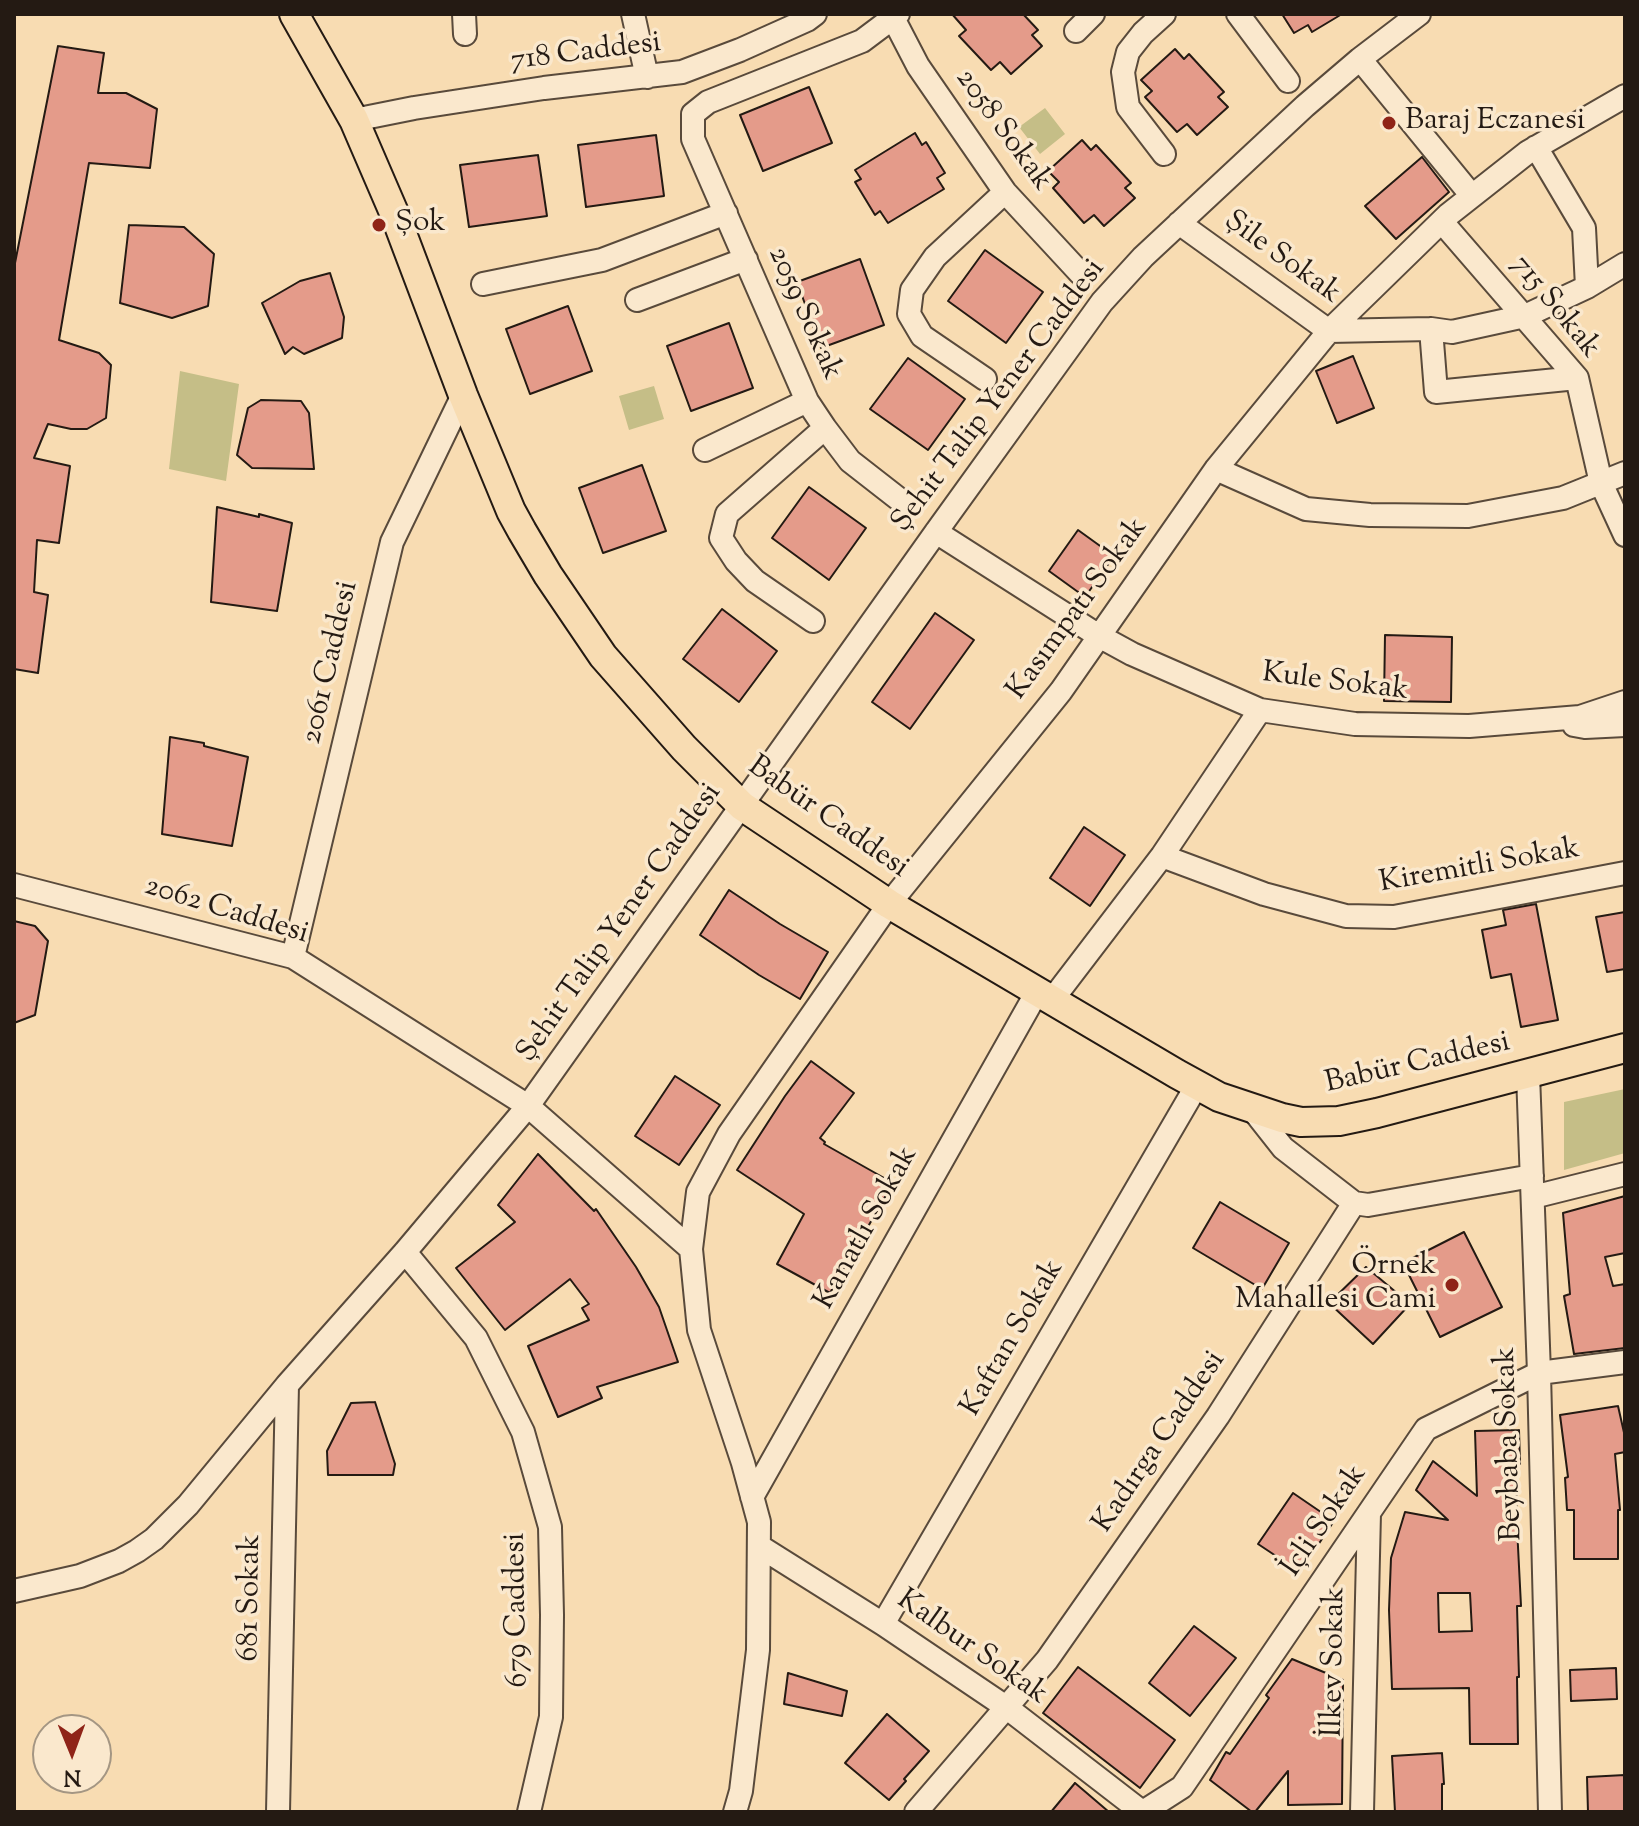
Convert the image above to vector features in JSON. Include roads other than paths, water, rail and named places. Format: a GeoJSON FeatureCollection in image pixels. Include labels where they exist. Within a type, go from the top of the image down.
{"type":"FeatureCollection","features":[{"type":"Feature","properties":{"kind":"main road","name":"Babür Caddesi"},"geometry":{"type":"LineString","coordinates":[[294,14],[354,120],[395,215],[511,511],[548,575],[603,656],[684,748],[742,806],[889,904],[1197,1085],[1253,1110],[1301,1122],[1339,1121],[1625,1048]]}},
{"type":"Feature","properties":{"kind":"street"},"geometry":{"type":"LineString","coordinates":[[633,14],[647,77]]}},
{"type":"Feature","properties":{"kind":"street","name":"718 Caddesi"},"geometry":{"type":"LineString","coordinates":[[354,120],[544,88],[682,72],[726,56],[815,14]]}},
{"type":"Feature","properties":{"kind":"street"},"geometry":{"type":"LineString","coordinates":[[1076,31],[1093,14]]}},
{"type":"Feature","properties":{"kind":"street"},"geometry":{"type":"LineString","coordinates":[[1164,14],[1128,52],[1123,72],[1128,107],[1164,154]]}},
{"type":"Feature","properties":{"kind":"street"},"geometry":{"type":"LineString","coordinates":[[1238,14],[1288,81]]}},
{"type":"Feature","properties":{"kind":"street","name":"Şehit Talip Yener Caddesi"},"geometry":{"type":"LineString","coordinates":[[14,1591],[80,1576],[119,1561],[154,1539],[204,1487],[287,1385],[528,1106],[1102,302],[1143,257],[1305,106],[1419,14]]}},
{"type":"Feature","properties":{"kind":"street","name":"2059 Sokak"},"geometry":{"type":"LineString","coordinates":[[894,16],[862,41],[708,102],[693,114],[693,139],[807,401],[850,461],[909,507]]}},
{"type":"Feature","properties":{"kind":"street","name":"2058 Sokak"},"geometry":{"type":"LineString","coordinates":[[894,16],[918,66],[1005,192],[1080,273]]}},
{"type":"Feature","properties":{"kind":"street"},"geometry":{"type":"LineString","coordinates":[[1360,59],[1472,196]]}},
{"type":"Feature","properties":{"kind":"street","name":"Kasımpatı Sokak"},"geometry":{"type":"LineString","coordinates":[[735,1812],[741,1791],[758,1650],[759,1522],[699,1330],[691,1249],[698,1192],[729,1134],[889,904],[1061,691],[1216,469],[1329,331],[1472,196],[1536,147],[1625,96]]}},
{"type":"Feature","properties":{"kind":"street"},"geometry":{"type":"LineString","coordinates":[[1536,147],[1584,228],[1587,287]]}},
{"type":"Feature","properties":{"kind":"street"},"geometry":{"type":"LineString","coordinates":[[985,379],[922,336],[909,314],[912,290],[935,257],[1005,192]]}},
{"type":"Feature","properties":{"kind":"street"},"geometry":{"type":"LineString","coordinates":[[483,284],[602,260],[726,213]]}},
{"type":"Feature","properties":{"kind":"street","name":"715 Sokak"},"geometry":{"type":"LineString","coordinates":[[1442,222],[1577,378],[1601,483],[1625,535]]}},
{"type":"Feature","properties":{"kind":"street","name":"Şile Sokak"},"geometry":{"type":"LineString","coordinates":[[1179,223],[1329,331],[1431,329],[1452,332],[1525,316],[1587,287],[1625,264]]}},
{"type":"Feature","properties":{"kind":"street"},"geometry":{"type":"LineString","coordinates":[[637,300],[746,259]]}},
{"type":"Feature","properties":{"kind":"street"},"geometry":{"type":"LineString","coordinates":[[1431,329],[1436,392],[1577,378]]}},
{"type":"Feature","properties":{"kind":"street","name":"2061 Caddesi"},"geometry":{"type":"LineString","coordinates":[[293,957],[392,542],[463,395]]}},
{"type":"Feature","properties":{"kind":"street"},"geometry":{"type":"LineString","coordinates":[[705,450],[807,401]]}},
{"type":"Feature","properties":{"kind":"street"},"geometry":{"type":"LineString","coordinates":[[813,621],[755,581],[736,561],[721,538],[727,514],[825,428]]}},
{"type":"Feature","properties":{"kind":"street"},"geometry":{"type":"LineString","coordinates":[[1216,469],[1306,509],[1370,515],[1468,516],[1563,498],[1625,473]]}},
{"type":"Feature","properties":{"kind":"street","name":"Kule Sokak"},"geometry":{"type":"LineString","coordinates":[[936,532],[1099,636],[1132,654],[1260,710],[1355,724],[1469,726],[1580,717],[1625,702]]}},
{"type":"Feature","properties":{"kind":"street","name":"Kanatlı Sokak"},"geometry":{"type":"LineString","coordinates":[[752,1497],[1045,996],[1162,856],[1260,710]]}},
{"type":"Feature","properties":{"kind":"street"},"geometry":{"type":"LineString","coordinates":[[1536,721],[1585,727],[1625,725]]}},
{"type":"Feature","properties":{"kind":"street","name":"Kiremitli Sokak"},"geometry":{"type":"LineString","coordinates":[[1162,856],[1264,894],[1346,916],[1394,917],[1625,873]]}},
{"type":"Feature","properties":{"kind":"street","name":"2062 Caddesi"},"geometry":{"type":"LineString","coordinates":[[14,885],[293,957],[528,1106],[691,1249]]}},
{"type":"Feature","properties":{"kind":"street","name":"Beybaba Sokak"},"geometry":{"type":"LineString","coordinates":[[1528,1074],[1550,1812]]}},
{"type":"Feature","properties":{"kind":"street","name":"Kaftan Sokak"},"geometry":{"type":"LineString","coordinates":[[883,1624],[1197,1085]]}},
{"type":"Feature","properties":{"kind":"street"},"geometry":{"type":"LineString","coordinates":[[1253,1110],[1283,1148],[1354,1203],[1368,1205],[1625,1174]]}},
{"type":"Feature","properties":{"kind":"street","name":"Kadırga Caddesi"},"geometry":{"type":"LineString","coordinates":[[916,1812],[1047,1660],[1218,1416],[1354,1203]]}},
{"type":"Feature","properties":{"kind":"street","name":"679 Caddesi"},"geometry":{"type":"LineString","coordinates":[[405,1252],[476,1338],[523,1432],[550,1527],[551,1717],[529,1812]]}},
{"type":"Feature","properties":{"kind":"street","name":"İçli Sokak"},"geometry":{"type":"LineString","coordinates":[[1142,1812],[1182,1787],[1426,1429],[1539,1373],[1625,1362]]}},
{"type":"Feature","properties":{"kind":"street","name":"681 Sokak"},"geometry":{"type":"LineString","coordinates":[[278,1812],[287,1385]]}},
{"type":"Feature","properties":{"kind":"street","name":"İlkev Sokak"},"geometry":{"type":"LineString","coordinates":[[1362,1812],[1369,1512]]}},
{"type":"Feature","properties":{"kind":"street","name":"Kalbur Sokak"},"geometry":{"type":"LineString","coordinates":[[759,1546],[1006,1707],[1142,1812]]}},
{"type":"Feature","properties":{"kind":"place","name":"Baraj Eczanesi"},"geometry":{"type":"Point","coordinates":[1389,123]}},
{"type":"Feature","properties":{"kind":"place","name":"Şok"},"geometry":{"type":"Point","coordinates":[379,225]}},
{"type":"Feature","properties":{"kind":"place","name":"Örnek Mahallesi Cami"},"geometry":{"type":"Point","coordinates":[1452,1285]}}]}
